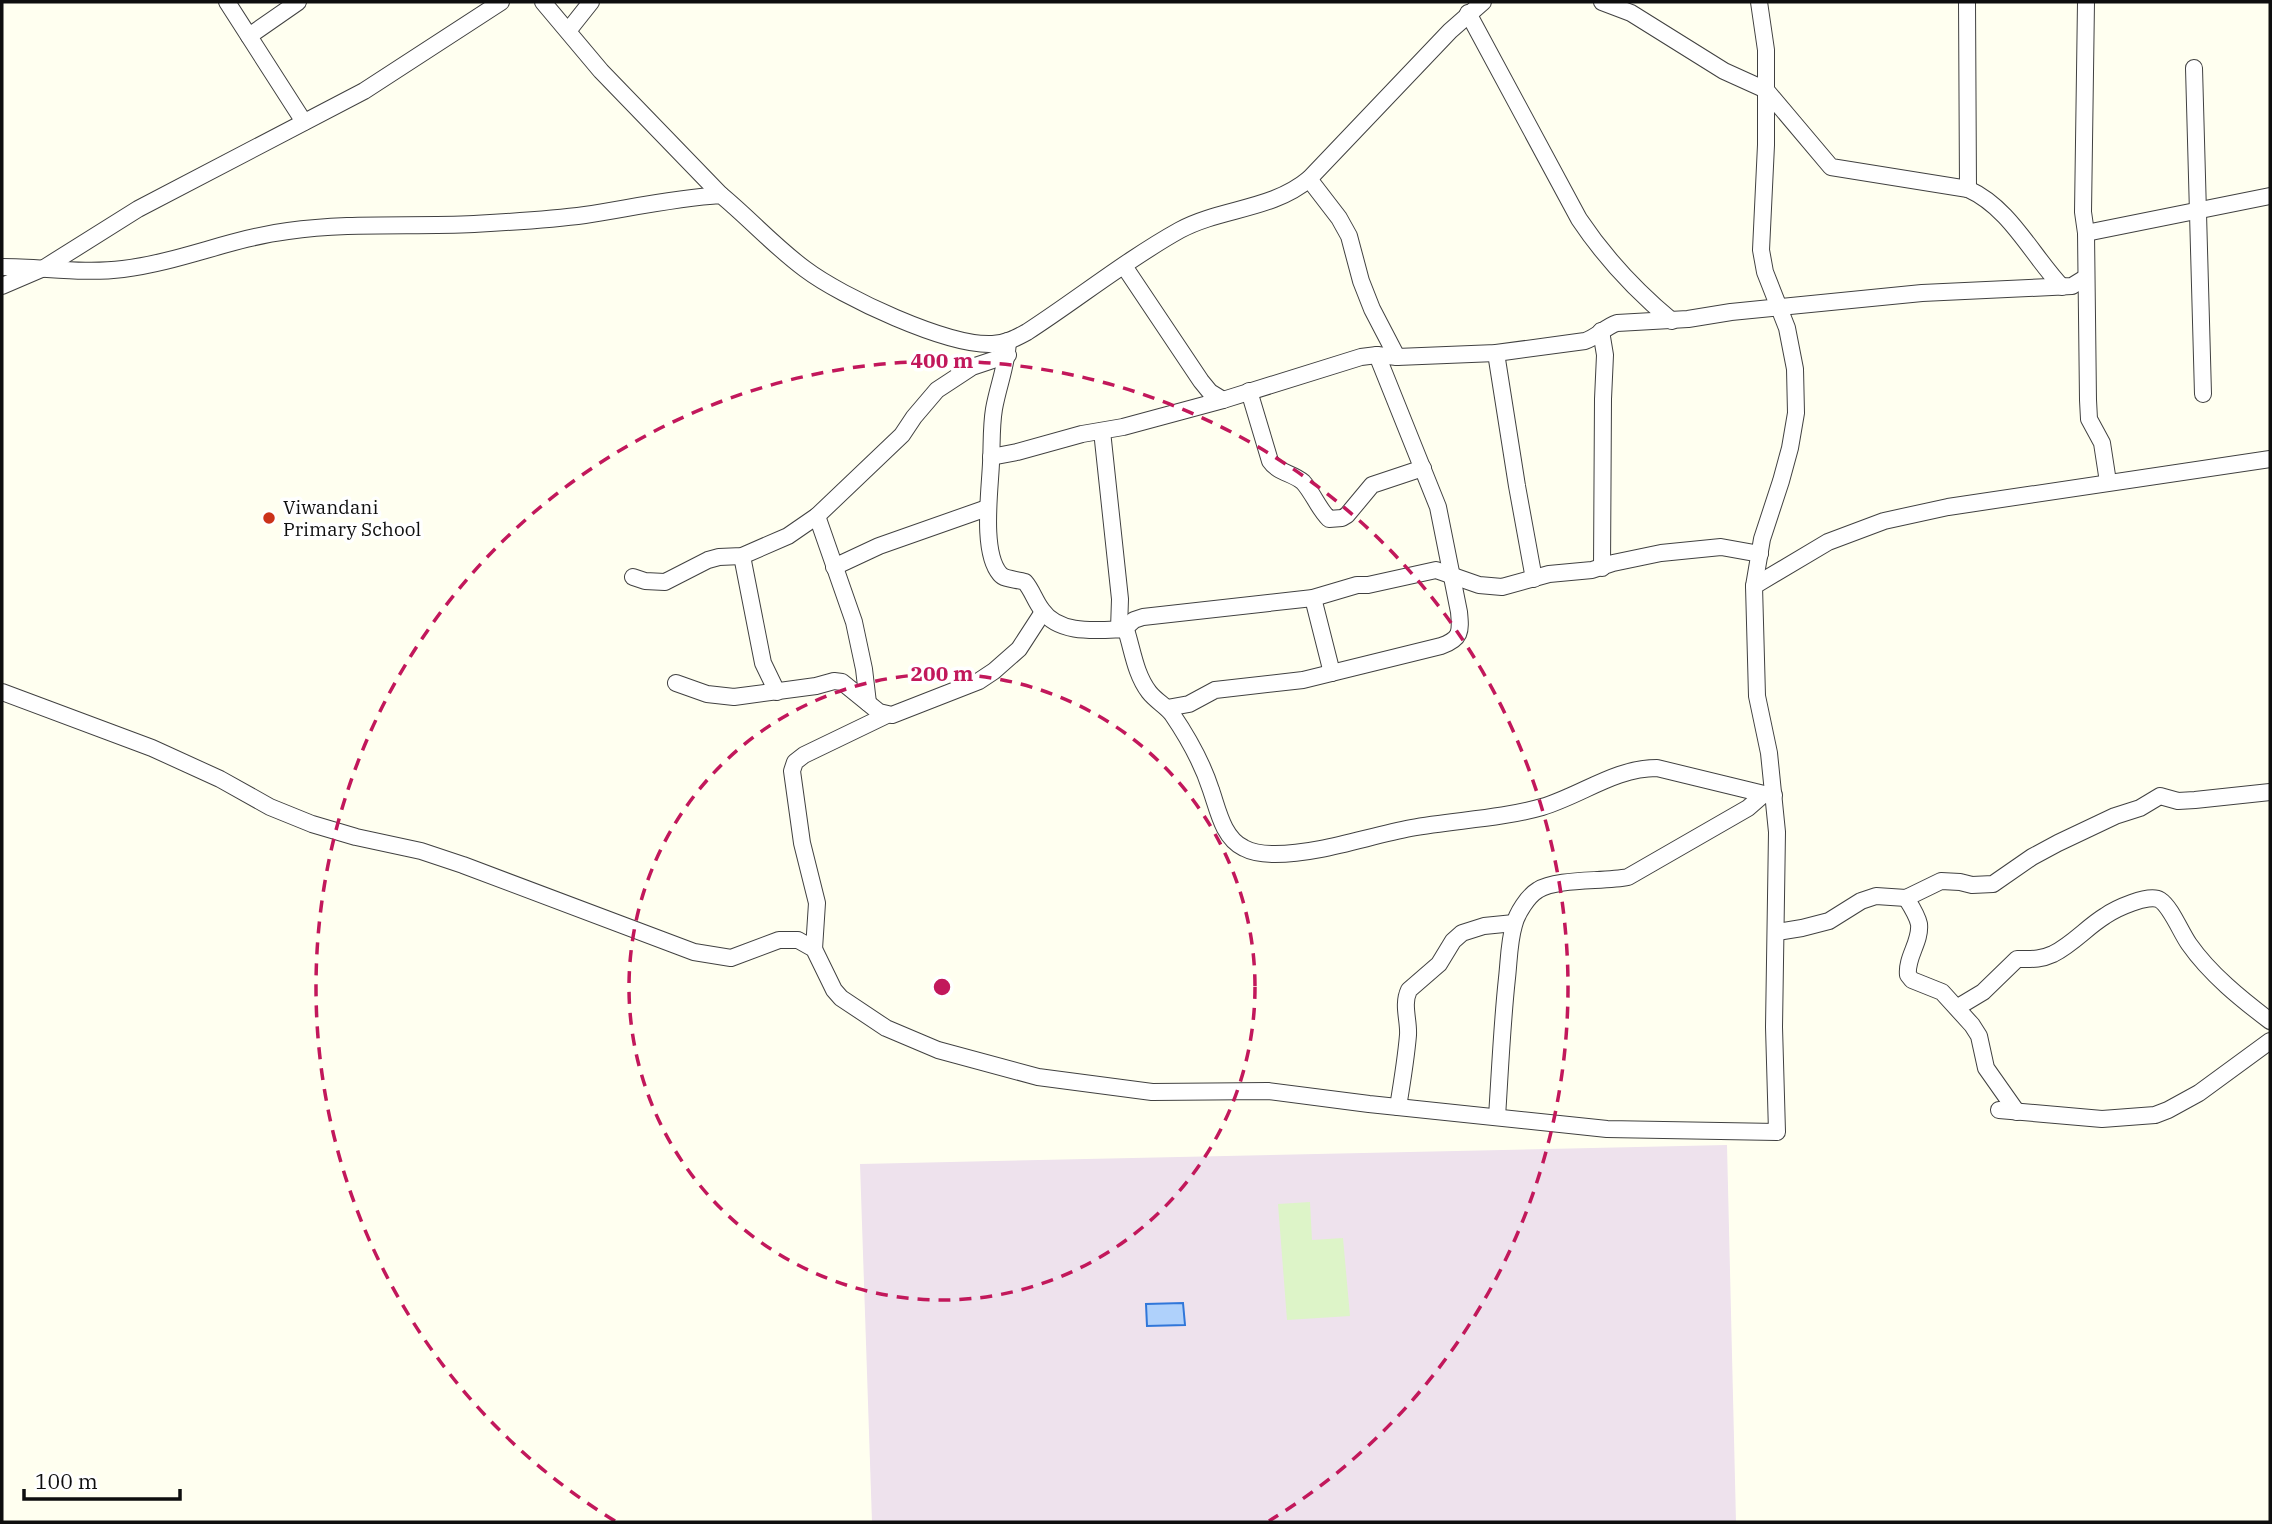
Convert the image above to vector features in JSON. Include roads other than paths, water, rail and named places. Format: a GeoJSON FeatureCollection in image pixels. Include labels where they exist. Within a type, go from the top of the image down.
{"type":"FeatureCollection","features":[{"type":"Feature","properties":{"kind":"street"},"geometry":{"type":"LineString","coordinates":[[226,2],[304,122]]}},
{"type":"Feature","properties":{"kind":"street"},"geometry":{"type":"LineString","coordinates":[[249,36],[298,2]]}},
{"type":"Feature","properties":{"kind":"street"},"geometry":{"type":"LineString","coordinates":[[2,286],[44,268],[138,209],[364,91],[501,2]]}},
{"type":"Feature","properties":{"kind":"street"},"geometry":{"type":"LineString","coordinates":[[543,2],[601,71],[721,195],[808,272],[841,291],[919,327],[958,340],[1008,348]]}},
{"type":"Feature","properties":{"kind":"street"},"geometry":{"type":"LineString","coordinates":[[568,31],[592,2]]}},
{"type":"Feature","properties":{"kind":"street"},"geometry":{"type":"LineString","coordinates":[[633,577],[665,582],[708,560],[719,556],[742,556],[780,540],[817,516],[902,435],[914,416],[937,390],[1008,348],[1048,318],[1180,230],[1217,215],[1295,191],[1468,13],[1483,2]]}},
{"type":"Feature","properties":{"kind":"street"},"geometry":{"type":"LineString","coordinates":[[1602,2],[1631,13],[1724,71],[1766,90],[1831,167],[1968,189],[1983,196],[1999,211],[2062,287]]}},
{"type":"Feature","properties":{"kind":"street"},"geometry":{"type":"LineString","coordinates":[[1043,612],[1019,649],[979,681],[887,715],[804,755],[795,762],[792,771],[802,843],[817,904],[814,949],[834,990],[841,998],[886,1028],[938,1049],[1038,1077],[1152,1092],[1268,1091],[1607,1129],[1777,1132],[1774,1027],[1777,832],[1769,794],[1769,753],[1757,696],[1754,586],[1762,539],[1790,448],[1796,413],[1795,369],[1787,328],[1765,272],[1762,250],[1766,50],[1759,2]]}},
{"type":"Feature","properties":{"kind":"street"},"geometry":{"type":"LineString","coordinates":[[1967,2],[1968,189]]}},
{"type":"Feature","properties":{"kind":"street"},"geometry":{"type":"LineString","coordinates":[[2086,2],[2084,212],[2089,419],[2099,433],[2108,482]]}},
{"type":"Feature","properties":{"kind":"street"},"geometry":{"type":"LineString","coordinates":[[1468,13],[1579,219],[1598,247],[1627,280],[1672,321]]}},
{"type":"Feature","properties":{"kind":"street"},"geometry":{"type":"LineString","coordinates":[[2194,68],[2203,394]]}},
{"type":"Feature","properties":{"kind":"street"},"geometry":{"type":"LineString","coordinates":[[1309,179],[1339,218],[1349,236],[1361,281],[1398,357]]}},
{"type":"Feature","properties":{"kind":"street"},"geometry":{"type":"LineString","coordinates":[[2,267],[89,272],[125,269],[243,239],[315,228],[486,223],[583,215],[682,198],[721,195]]}},
{"type":"Feature","properties":{"kind":"street"},"geometry":{"type":"LineString","coordinates":[[2086,233],[2270,197]]}},
{"type":"Feature","properties":{"kind":"street"},"geometry":{"type":"LineString","coordinates":[[1124,266],[1201,381],[1210,392],[1223,400]]}},
{"type":"Feature","properties":{"kind":"street"},"geometry":{"type":"LineString","coordinates":[[991,457],[1082,434],[1124,427],[1223,400],[1319,368],[1377,355],[1398,357],[1496,353],[1585,341],[1608,325],[1617,323],[1672,321],[1731,312],[1922,293],[2062,287],[2072,286],[2085,278]]}},
{"type":"Feature","properties":{"kind":"street"},"geometry":{"type":"LineString","coordinates":[[1601,331],[1605,355],[1602,568]]}},
{"type":"Feature","properties":{"kind":"street"},"geometry":{"type":"LineString","coordinates":[[1008,348],[993,412],[987,508],[989,542],[995,566],[1004,577],[1025,582],[1043,612],[1053,621],[1065,627],[1121,629],[1127,633],[1138,673],[1149,693],[1167,708],[1206,774],[1223,825],[1243,848],[1263,854],[1311,850],[1411,828],[1516,813],[1562,801],[1601,781],[1635,769],[1657,768],[1769,794]]}},
{"type":"Feature","properties":{"kind":"street"},"geometry":{"type":"LineString","coordinates":[[1496,353],[1534,579]]}},
{"type":"Feature","properties":{"kind":"street"},"geometry":{"type":"LineString","coordinates":[[1167,708],[1189,704],[1216,690],[1303,680],[1332,673],[1452,642],[1459,635],[1461,626],[1438,507],[1377,355]]}},
{"type":"Feature","properties":{"kind":"street"},"geometry":{"type":"LineString","coordinates":[[1250,391],[1273,466],[1302,481],[1329,519],[1347,515],[1372,485],[1423,468]]}},
{"type":"Feature","properties":{"kind":"street"},"geometry":{"type":"LineString","coordinates":[[1101,431],[1121,629]]}},
{"type":"Feature","properties":{"kind":"street"},"geometry":{"type":"LineString","coordinates":[[1754,586],[1828,542],[1884,521],[1948,507],[2270,459]]}},
{"type":"Feature","properties":{"kind":"street"},"geometry":{"type":"LineString","coordinates":[[834,567],[879,546],[987,508]]}},
{"type":"Feature","properties":{"kind":"street"},"geometry":{"type":"LineString","coordinates":[[817,516],[853,622],[864,669],[868,703]]}},
{"type":"Feature","properties":{"kind":"street"},"geometry":{"type":"LineString","coordinates":[[1121,629],[1143,617],[1313,598],[1357,585],[1436,569],[1494,588],[1549,575],[1602,568],[1613,563],[1661,553],[1721,547],[1760,554]]}},
{"type":"Feature","properties":{"kind":"street"},"geometry":{"type":"LineString","coordinates":[[742,556],[763,663],[777,692]]}},
{"type":"Feature","properties":{"kind":"street"},"geometry":{"type":"LineString","coordinates":[[1313,598],[1332,673]]}},
{"type":"Feature","properties":{"kind":"street"},"geometry":{"type":"LineString","coordinates":[[676,683],[707,694],[734,697],[842,682],[879,712],[887,715]]}},
{"type":"Feature","properties":{"kind":"street"},"geometry":{"type":"LineString","coordinates":[[2,692],[152,748],[220,779],[270,807],[312,824],[421,851],[463,865],[694,952],[731,958],[788,938],[814,949]]}},
{"type":"Feature","properties":{"kind":"street"},"geometry":{"type":"LineString","coordinates":[[1777,932],[1829,921],[1861,901],[1876,896],[1906,898],[1941,881],[1972,885],[1993,884],[2058,843],[2115,816],[2140,808],[2160,796],[2178,801],[2270,792]]}},
{"type":"Feature","properties":{"kind":"street"},"geometry":{"type":"LineString","coordinates":[[1497,1117],[1505,997],[1514,923],[1521,910],[1539,889],[1560,884],[1628,877],[1769,794]]}},
{"type":"Feature","properties":{"kind":"street"},"geometry":{"type":"LineString","coordinates":[[1906,898],[1919,922],[1919,934],[1909,961],[1908,975],[1912,980],[1942,992],[1958,1007],[1979,1036],[1986,1068],[2017,1112]]}},
{"type":"Feature","properties":{"kind":"street"},"geometry":{"type":"LineString","coordinates":[[1958,1007],[1983,992],[2017,959],[2038,960],[2046,957],[2080,936],[2103,916],[2121,907],[2155,898],[2164,904],[2206,965],[2270,1021]]}},
{"type":"Feature","properties":{"kind":"street"},"geometry":{"type":"LineString","coordinates":[[1398,1107],[1408,1035],[1406,996],[1409,990],[1439,964],[1453,941],[1462,933],[1484,926],[1514,923]]}},
{"type":"Feature","properties":{"kind":"street"},"geometry":{"type":"LineString","coordinates":[[1999,1110],[2102,1119],[2155,1115],[2199,1093],[2270,1041]]}},
{"type":"Feature","properties":{"kind":"water"},"geometry":{"type":"Polygon","coordinates":[[[1183,1303],[1185,1325],[1147,1326],[1146,1304],[1183,1303]]]}},
{"type":"Feature","properties":{"kind":"place","name":"Viwandani Primary School"},"geometry":{"type":"Point","coordinates":[269,518]}}]}
